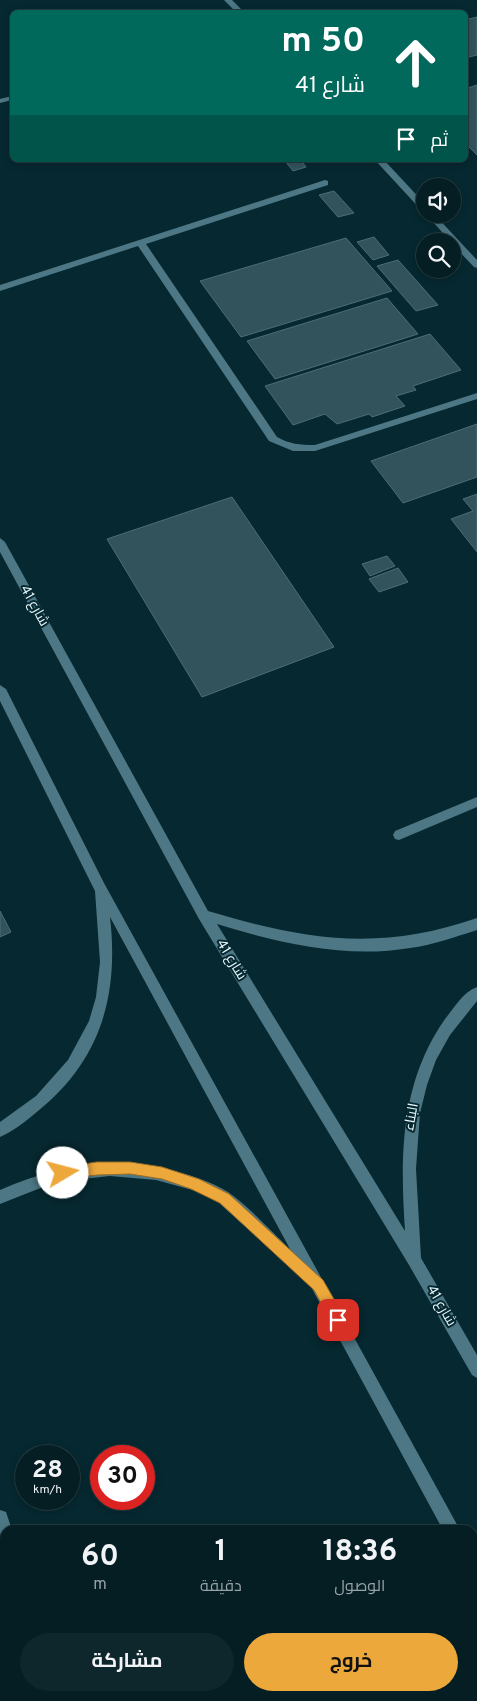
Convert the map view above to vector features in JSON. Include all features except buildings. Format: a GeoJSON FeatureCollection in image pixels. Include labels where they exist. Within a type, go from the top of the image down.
{"type":"FeatureCollection","features":[{"type":"Feature","properties":{"kind":"street"},"geometry":{"type":"LineString","coordinates":[[228,0],[238,10]]}},
{"type":"Feature","properties":{"kind":"street"},"geometry":{"type":"LineString","coordinates":[[381,162],[416,199]]}},
{"type":"Feature","properties":{"kind":"street"},"geometry":{"type":"LineString","coordinates":[[0,288],[325,183]]}},
{"type":"Feature","properties":{"kind":"street"},"geometry":{"type":"LineString","coordinates":[[438,223],[477,264]]}},
{"type":"Feature","properties":{"kind":"street"},"geometry":{"type":"LineString","coordinates":[[140,242],[273,439],[281,444],[304,449],[315,448],[477,396]]}},
{"type":"Feature","properties":{"kind":"street","name":"شارع 41"},"geometry":{"type":"LineString","coordinates":[[0,542],[204,915],[414,1260],[477,1370]]}},
{"type":"Feature","properties":{"kind":"street"},"geometry":{"type":"LineString","coordinates":[[0,690],[100,887],[449,1525]]}},
{"type":"Feature","properties":{"kind":"street"},"geometry":{"type":"LineString","coordinates":[[399,835],[477,802]]}},
{"type":"Feature","properties":{"kind":"street"},"geometry":{"type":"LineString","coordinates":[[0,1130],[43,1100],[64,1077],[82,1052],[95,1024],[104,997],[106,970],[100,887]]}},
{"type":"Feature","properties":{"kind":"street"},"geometry":{"type":"LineString","coordinates":[[204,915],[276,936],[342,946],[375,946],[407,943],[439,937],[477,924]]}},
{"type":"Feature","properties":{"kind":"street","name":"البناء"},"geometry":{"type":"LineString","coordinates":[[414,1260],[408,1172],[409,1138],[414,1104],[423,1073],[437,1044],[454,1018],[477,993]]}},
{"type":"Feature","properties":{"kind":"street"},"geometry":{"type":"LineString","coordinates":[[0,1198],[30,1183],[63,1173],[97,1168],[122,1168],[162,1173],[194,1183],[224,1198],[319,1285]]}},
{"type":"Feature","properties":{"kind":"route"},"geometry":{"type":"LineString","coordinates":[[63,1173],[97,1168],[130,1168],[162,1173],[194,1183],[224,1198],[319,1285],[338,1320]]}}]}
